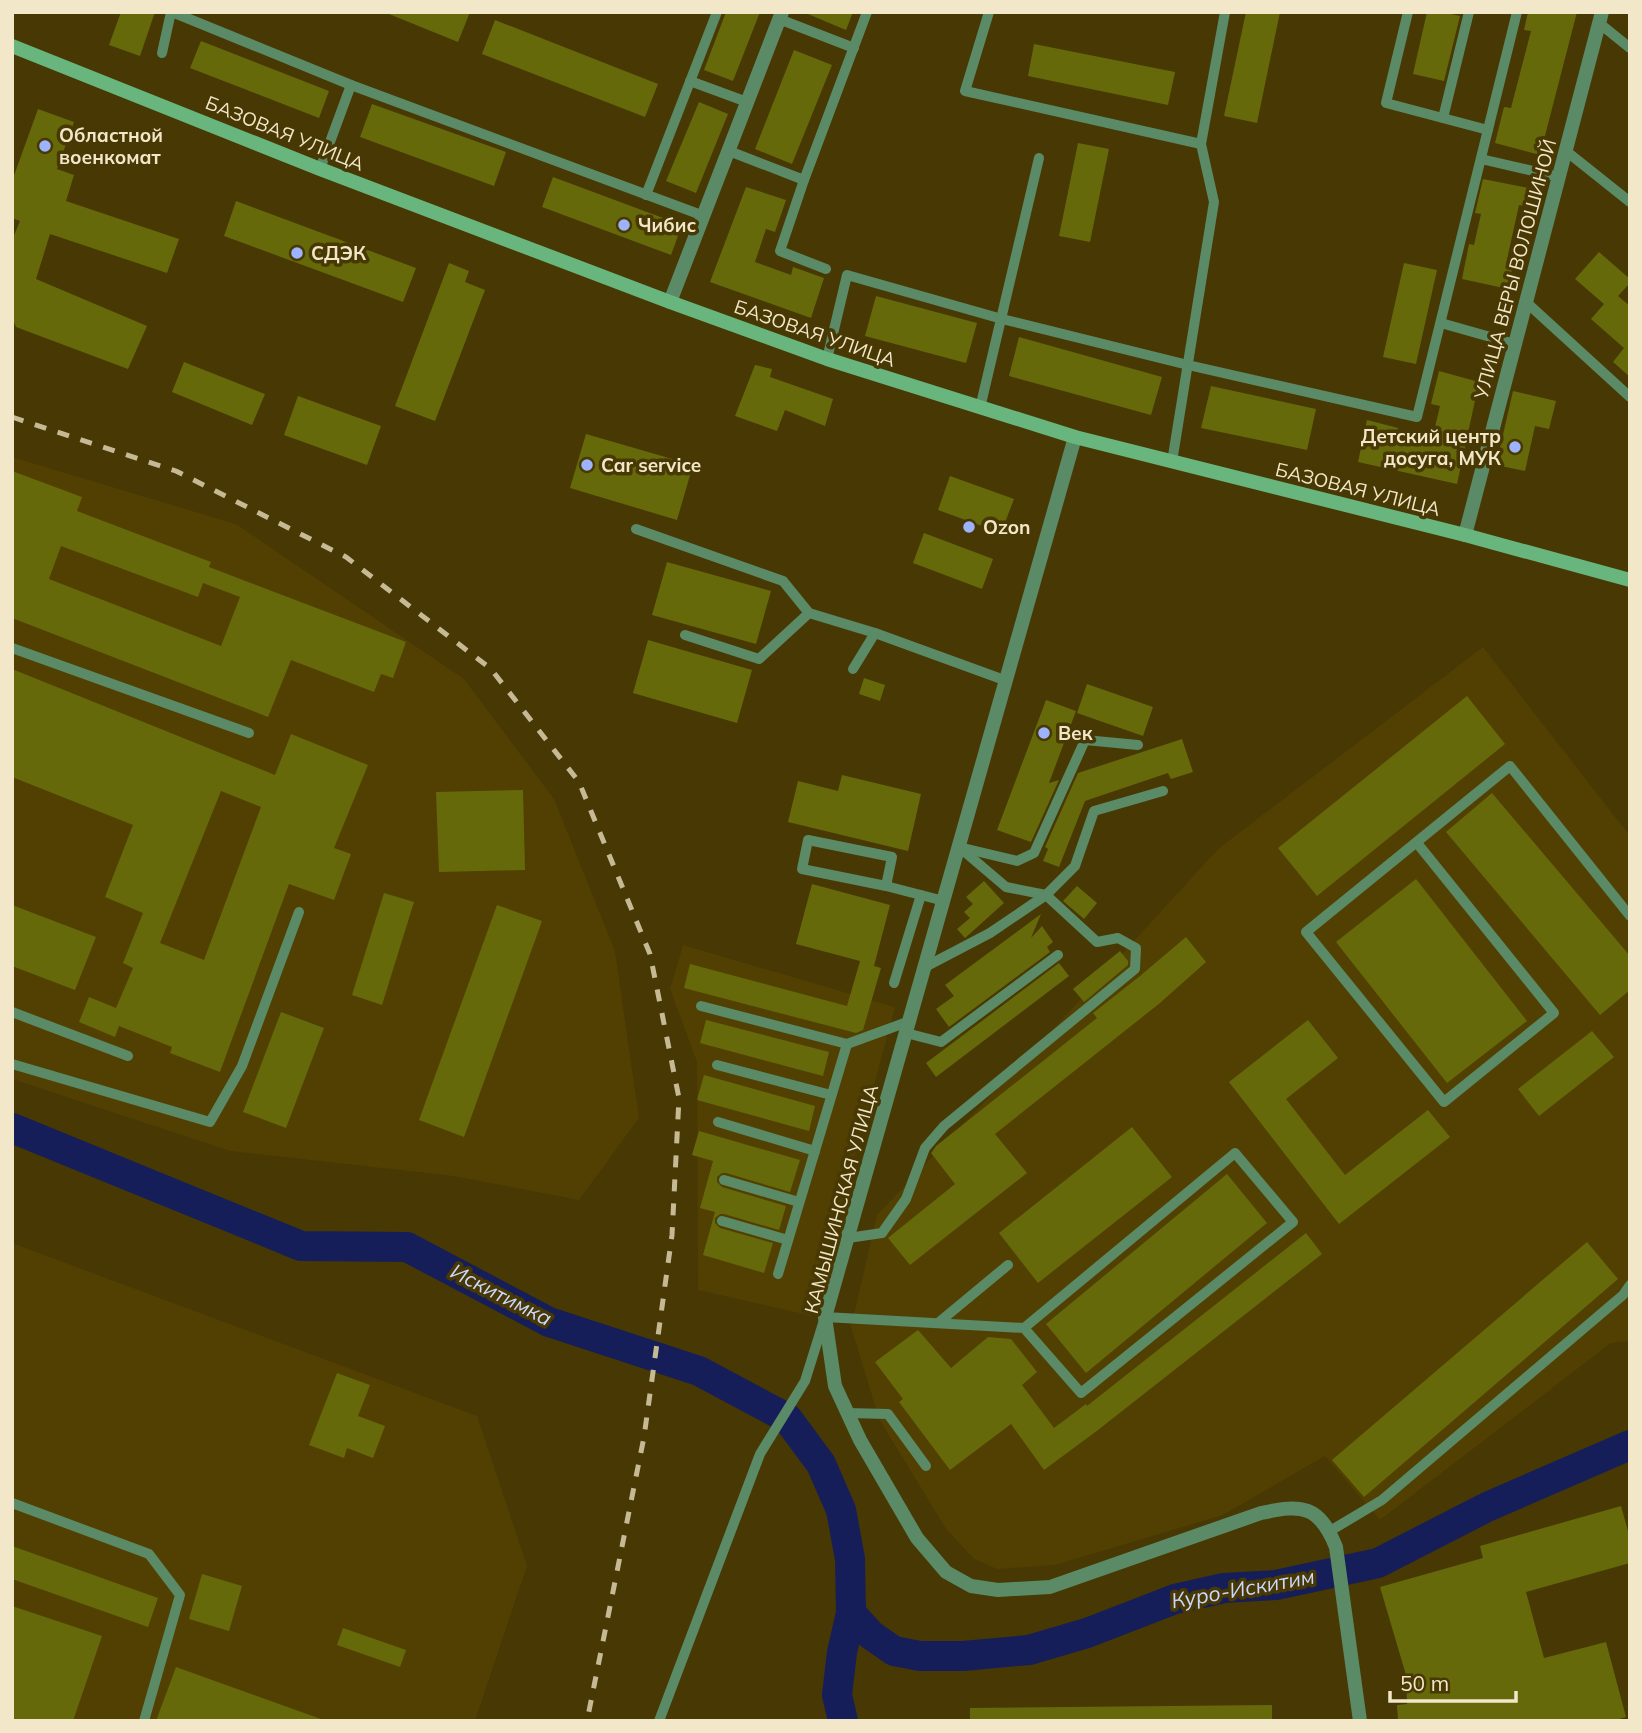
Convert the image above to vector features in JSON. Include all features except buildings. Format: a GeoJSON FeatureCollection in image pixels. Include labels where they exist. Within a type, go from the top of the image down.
{"type":"FeatureCollection","features":[{"type":"Feature","properties":{"kind":"main road","name":"БАЗОВАЯ УЛИЦА"},"geometry":{"type":"LineString","coordinates":[[12,46],[320,169],[827,359],[1075,437],[1465,535],[1630,580]]}},
{"type":"Feature","properties":{"kind":"street"},"geometry":{"type":"LineString","coordinates":[[670,302],[780,16]]}},
{"type":"Feature","properties":{"kind":"street","name":"УЛИЦА ВЕРЫ ВОЛОШИНОЙ"},"geometry":{"type":"LineString","coordinates":[[1465,535],[1601,18]]}},
{"type":"Feature","properties":{"kind":"street","name":"КАМЫШИНСКАЯ УЛИЦА"},"geometry":{"type":"LineString","coordinates":[[1075,437],[825,1317],[835,1386],[859,1440],[917,1538],[946,1572],[971,1586],[999,1590],[1050,1587],[1261,1513],[1284,1508],[1311,1511],[1330,1531],[1336,1547],[1360,1721]]}},
{"type":"Feature","properties":{"kind":"lane"},"geometry":{"type":"LineString","coordinates":[[162,53],[171,12],[351,85],[704,216]]}},
{"type":"Feature","properties":{"kind":"lane"},"geometry":{"type":"LineString","coordinates":[[646,195],[717,12]]}},
{"type":"Feature","properties":{"kind":"lane"},"geometry":{"type":"LineString","coordinates":[[826,269],[780,251],[867,12]]}},
{"type":"Feature","properties":{"kind":"lane"},"geometry":{"type":"LineString","coordinates":[[989,12],[965,91],[1201,144]]}},
{"type":"Feature","properties":{"kind":"lane"},"geometry":{"type":"LineString","coordinates":[[1172,463],[1214,202],[1201,144],[1225,12]]}},
{"type":"Feature","properties":{"kind":"lane"},"geometry":{"type":"LineString","coordinates":[[1408,12],[1387,103],[1488,130]]}},
{"type":"Feature","properties":{"kind":"lane"},"geometry":{"type":"LineString","coordinates":[[1443,118],[1469,12]]}},
{"type":"Feature","properties":{"kind":"lane"},"geometry":{"type":"LineString","coordinates":[[827,359],[847,275],[1002,319],[1417,418],[1517,12]]}},
{"type":"Feature","properties":{"kind":"lane"},"geometry":{"type":"LineString","coordinates":[[780,16],[854,48]]}},
{"type":"Feature","properties":{"kind":"lane"},"geometry":{"type":"LineString","coordinates":[[1601,18],[1630,48]]}},
{"type":"Feature","properties":{"kind":"lane"},"geometry":{"type":"LineString","coordinates":[[691,81],[747,103]]}},
{"type":"Feature","properties":{"kind":"lane"},"geometry":{"type":"LineString","coordinates":[[320,169],[351,85]]}},
{"type":"Feature","properties":{"kind":"lane"},"geometry":{"type":"LineString","coordinates":[[729,151],[804,180]]}},
{"type":"Feature","properties":{"kind":"lane"},"geometry":{"type":"LineString","coordinates":[[1566,151],[1630,202]]}},
{"type":"Feature","properties":{"kind":"lane"},"geometry":{"type":"LineString","coordinates":[[980,408],[1039,158]]}},
{"type":"Feature","properties":{"kind":"lane"},"geometry":{"type":"LineString","coordinates":[[1481,159],[1559,177]]}},
{"type":"Feature","properties":{"kind":"lane"},"geometry":{"type":"LineString","coordinates":[[1526,302],[1630,397]]}},
{"type":"Feature","properties":{"kind":"lane"},"geometry":{"type":"LineString","coordinates":[[1441,323],[1515,344]]}},
{"type":"Feature","properties":{"kind":"lane"},"geometry":{"type":"LineString","coordinates":[[636,529],[783,581],[809,613],[875,633],[1007,681]]}},
{"type":"Feature","properties":{"kind":"lane"},"geometry":{"type":"LineString","coordinates":[[685,635],[760,659],[809,613]]}},
{"type":"Feature","properties":{"kind":"lane"},"geometry":{"type":"LineString","coordinates":[[853,669],[875,633]]}},
{"type":"Feature","properties":{"kind":"lane"},"geometry":{"type":"LineString","coordinates":[[12,648],[249,733]]}},
{"type":"Feature","properties":{"kind":"lane"},"geometry":{"type":"LineString","coordinates":[[959,847],[1017,861],[1034,853],[1085,740],[1138,745]]}},
{"type":"Feature","properties":{"kind":"lane"},"geometry":{"type":"LineString","coordinates":[[1417,843],[1554,1013],[1444,1102],[1306,932],[1510,766],[1630,916]]}},
{"type":"Feature","properties":{"kind":"lane"},"geometry":{"type":"LineString","coordinates":[[925,967],[990,933],[1046,895],[1075,866],[1094,811],[1163,792]]}},
{"type":"Feature","properties":{"kind":"lane"},"geometry":{"type":"LineString","coordinates":[[886,886],[892,857],[808,840],[802,869],[944,901]]}},
{"type":"Feature","properties":{"kind":"lane"},"geometry":{"type":"LineString","coordinates":[[848,1238],[882,1233],[906,1199],[925,1148],[944,1126],[1135,969],[1136,948],[1118,938],[1097,942],[1046,895],[1006,887],[959,847]]}},
{"type":"Feature","properties":{"kind":"lane"},"geometry":{"type":"LineString","coordinates":[[894,982],[920,895]]}},
{"type":"Feature","properties":{"kind":"lane"},"geometry":{"type":"LineString","coordinates":[[12,1064],[210,1122],[242,1066],[299,912]]}},
{"type":"Feature","properties":{"kind":"lane"},"geometry":{"type":"LineString","coordinates":[[701,1006],[847,1044],[908,1027],[941,1042],[1058,955]]}},
{"type":"Feature","properties":{"kind":"lane"},"geometry":{"type":"LineString","coordinates":[[12,1012],[128,1056]]}},
{"type":"Feature","properties":{"kind":"lane"},"geometry":{"type":"LineString","coordinates":[[778,1274],[847,1044]]}},
{"type":"Feature","properties":{"kind":"lane"},"geometry":{"type":"LineString","coordinates":[[718,1065],[831,1095]]}},
{"type":"Feature","properties":{"kind":"lane"},"geometry":{"type":"LineString","coordinates":[[718,1122],[815,1151]]}},
{"type":"Feature","properties":{"kind":"lane"},"geometry":{"type":"LineString","coordinates":[[659,1721],[761,1454],[805,1381],[825,1317],[1024,1328],[1235,1153],[1293,1222],[1081,1393],[1024,1328]]}},
{"type":"Feature","properties":{"kind":"lane"},"geometry":{"type":"LineString","coordinates":[[724,1180],[799,1202]]}},
{"type":"Feature","properties":{"kind":"lane"},"geometry":{"type":"LineString","coordinates":[[722,1221],[788,1240]]}},
{"type":"Feature","properties":{"kind":"lane"},"geometry":{"type":"LineString","coordinates":[[938,1323],[1008,1265]]}},
{"type":"Feature","properties":{"kind":"lane"},"geometry":{"type":"LineString","coordinates":[[1330,1531],[1382,1500],[1623,1296],[1630,1285]]}},
{"type":"Feature","properties":{"kind":"lane"},"geometry":{"type":"LineString","coordinates":[[847,1413],[888,1415],[926,1466]]}},
{"type":"Feature","properties":{"kind":"lane"},"geometry":{"type":"LineString","coordinates":[[12,1503],[149,1554],[180,1595],[144,1721]]}},
{"type":"Feature","properties":{"kind":"shaded area"},"geometry":{"type":"Polygon","coordinates":[[[12,457],[236,524],[464,679],[554,799],[615,951],[639,1118],[579,1200],[453,1176],[230,1151],[12,1079],[12,457]]]}},
{"type":"Feature","properties":{"kind":"shaded area"},"geometry":{"type":"Polygon","coordinates":[[[1483,647],[1630,836],[1630,1341],[1611,1343],[1380,1520],[1325,1456],[1223,1515],[1055,1565],[997,1569],[974,1559],[946,1529],[879,1419],[851,1327],[877,1215],[1047,1036],[1218,849],[1483,647]]]}},
{"type":"Feature","properties":{"kind":"shaded area"},"geometry":{"type":"Polygon","coordinates":[[[683,945],[895,1007],[812,1316],[698,1290],[697,1062],[670,989],[683,945]]]}},
{"type":"Feature","properties":{"kind":"shaded area"},"geometry":{"type":"Polygon","coordinates":[[[12,1243],[477,1416],[527,1566],[475,1721],[12,1721],[12,1243]]]}},
{"type":"Feature","properties":{"kind":"waterway","name":"Искитимка"},"geometry":{"type":"LineString","coordinates":[[12,1128],[301,1246],[407,1247],[549,1322],[699,1371],[787,1418],[821,1464],[841,1510],[850,1559],[851,1613],[842,1652],[837,1695],[843,1721]]}},
{"type":"Feature","properties":{"kind":"waterway","name":"Куро-Искитим"},"geometry":{"type":"LineString","coordinates":[[851,1613],[871,1635],[894,1651],[920,1656],[963,1656],[1029,1650],[1087,1633],[1175,1599],[1224,1588],[1276,1585],[1378,1563],[1487,1507],[1630,1445]]}},
{"type":"Feature","properties":{"kind":"railway"},"geometry":{"type":"LineString","coordinates":[[12,417],[176,471],[346,557],[491,669],[579,782],[650,954],[679,1098],[672,1235],[644,1437],[587,1721]]}},
{"type":"Feature","properties":{"kind":"place","name":"Областной военкомат"},"geometry":{"type":"Point","coordinates":[45,146]}},
{"type":"Feature","properties":{"kind":"place","name":"Чибис"},"geometry":{"type":"Point","coordinates":[624,225]}},
{"type":"Feature","properties":{"kind":"place","name":"СДЭК"},"geometry":{"type":"Point","coordinates":[297,253]}},
{"type":"Feature","properties":{"kind":"place","name":"Детский центр досуга, МУК"},"geometry":{"type":"Point","coordinates":[1515,447]}},
{"type":"Feature","properties":{"kind":"place","name":"Car service"},"geometry":{"type":"Point","coordinates":[587,465]}},
{"type":"Feature","properties":{"kind":"place","name":"Ozon"},"geometry":{"type":"Point","coordinates":[969,527]}},
{"type":"Feature","properties":{"kind":"place","name":"Век"},"geometry":{"type":"Point","coordinates":[1044,733]}}]}
